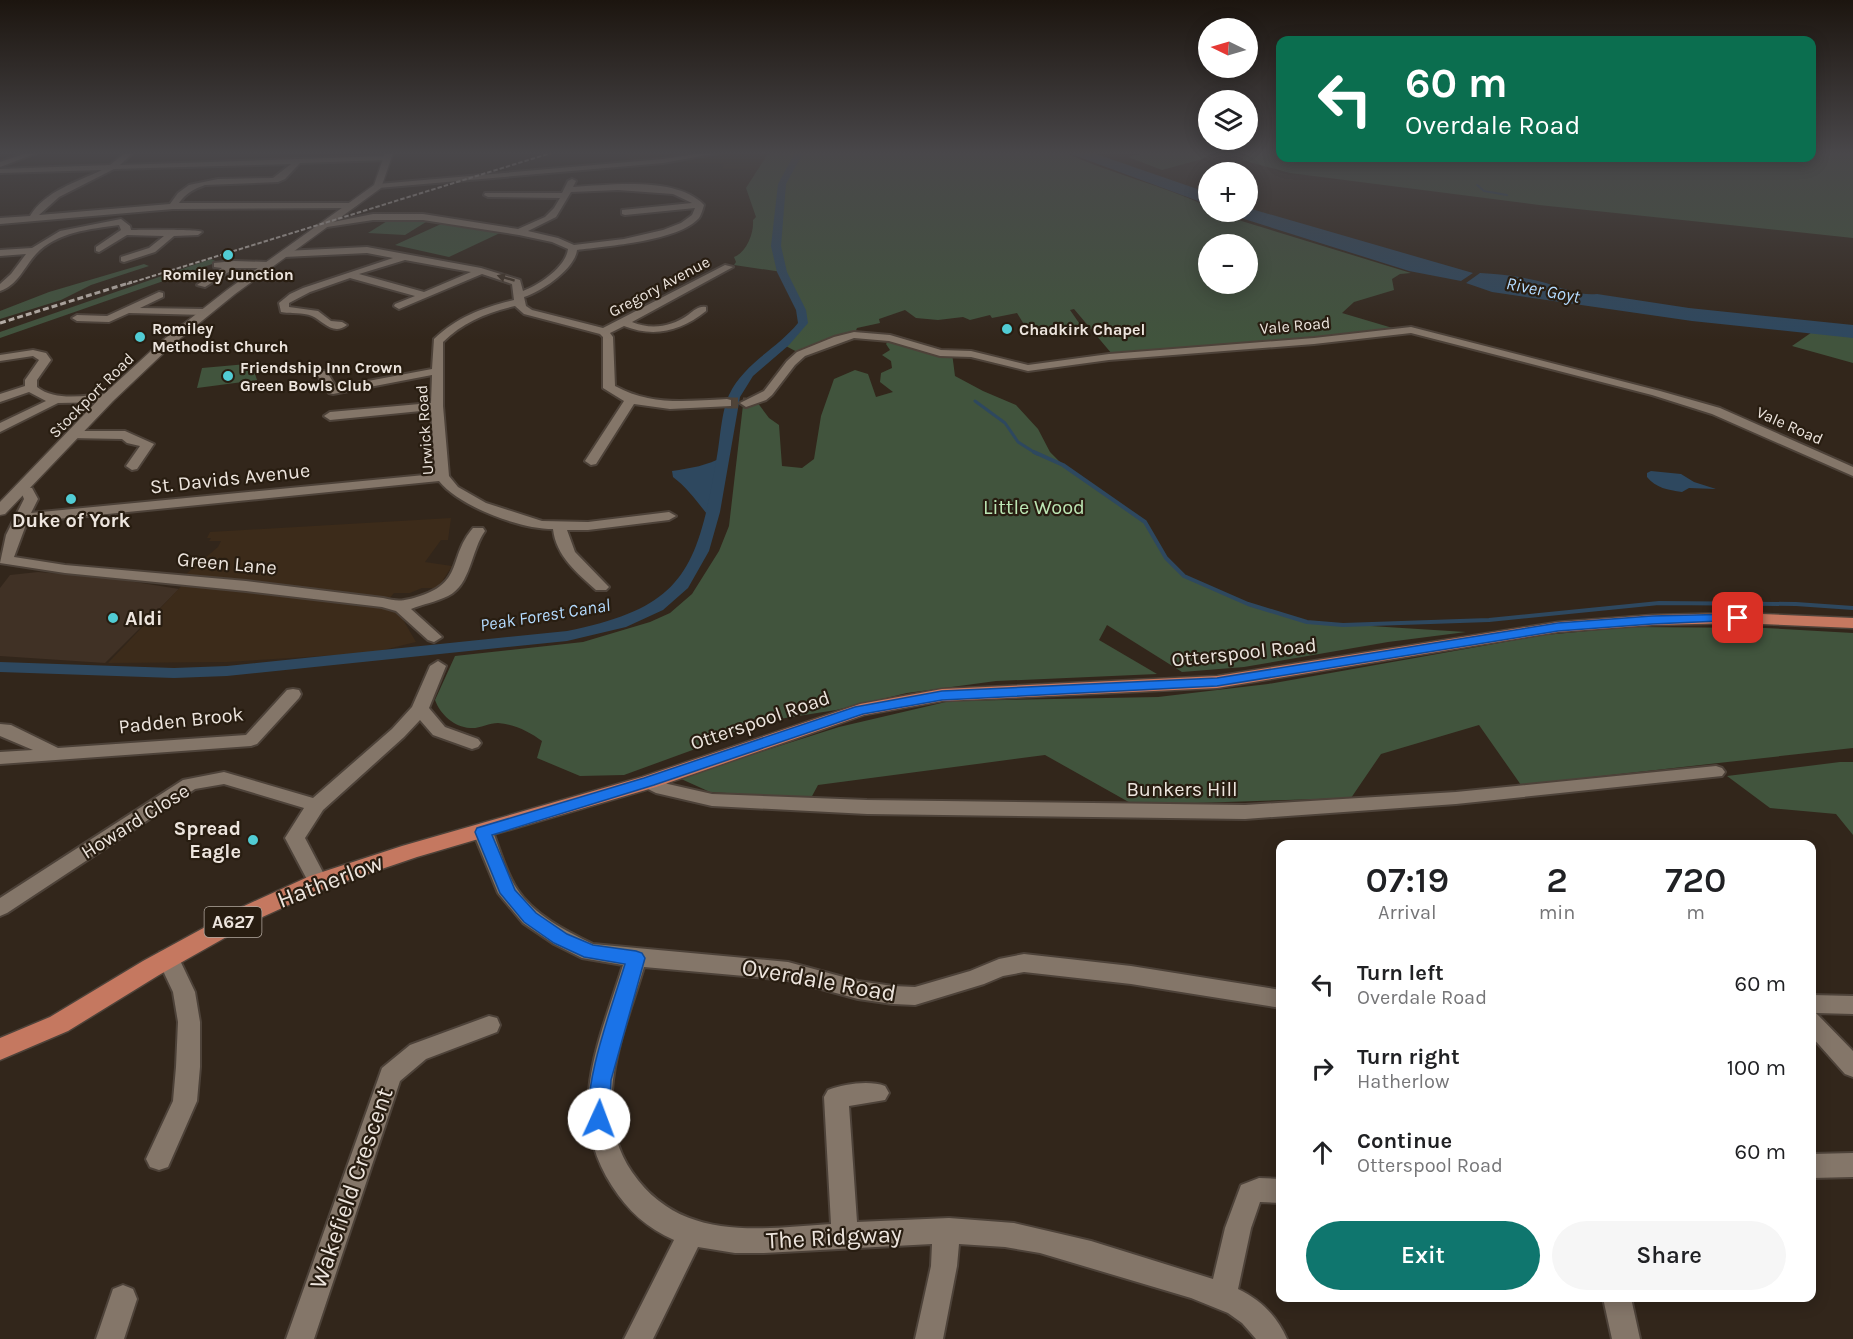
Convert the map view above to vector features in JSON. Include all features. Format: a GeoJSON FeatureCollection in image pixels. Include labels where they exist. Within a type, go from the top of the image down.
{"type":"FeatureCollection","features":[{"type":"Feature","properties":{"kind":"main road","name":"Stockport Road"},"geometry":{"type":"LineString","coordinates":[[0,511],[108,398],[167,343],[268,265],[339,215]]}},
{"type":"Feature","properties":{"kind":"main road","name":"Otterspool Road"},"geometry":{"type":"LineString","coordinates":[[649,782],[860,710],[942,695],[1217,682],[1558,627],[1593,624],[1738,618],[1853,623]]}},
{"type":"Feature","properties":{"kind":"main road","name":"Hatherlow"},"geometry":{"type":"LineString","coordinates":[[0,1049],[59,1024],[168,958],[250,913],[318,882],[410,851],[483,832],[649,782]]}},
{"type":"Feature","properties":{"kind":"street"},"geometry":{"type":"LineString","coordinates":[[0,221],[63,215]]}},
{"type":"Feature","properties":{"kind":"street"},"geometry":{"type":"LineString","coordinates":[[0,288],[8,283],[34,251],[44,243],[71,231],[121,222],[126,215]]}},
{"type":"Feature","properties":{"kind":"street"},"geometry":{"type":"LineString","coordinates":[[519,232],[554,215]]}},
{"type":"Feature","properties":{"kind":"street"},"geometry":{"type":"LineString","coordinates":[[327,224],[373,217],[423,217],[519,232],[555,240],[573,248],[671,231],[697,215]]}},
{"type":"Feature","properties":{"kind":"street"},"geometry":{"type":"LineString","coordinates":[[121,222],[127,228],[125,232]]}},
{"type":"Feature","properties":{"kind":"street"},"geometry":{"type":"LineString","coordinates":[[99,249],[125,232],[172,234],[198,232]]}},
{"type":"Feature","properties":{"kind":"street"},"geometry":{"type":"LineString","coordinates":[[124,259],[152,250],[172,234]]}},
{"type":"Feature","properties":{"kind":"street","name":"Urwick Road"},"geometry":{"type":"LineString","coordinates":[[573,248],[572,257],[532,293],[492,307],[449,329],[438,341],[437,406],[442,477],[453,490],[482,506],[542,525],[588,526],[669,516]]}},
{"type":"Feature","properties":{"kind":"street"},"geometry":{"type":"LineString","coordinates":[[284,254],[367,250],[481,272],[517,282],[522,308],[528,312],[604,332],[608,337],[609,388],[631,400],[670,405],[727,403]]}},
{"type":"Feature","properties":{"kind":"street"},"geometry":{"type":"LineString","coordinates":[[0,253],[34,251]]}},
{"type":"Feature","properties":{"kind":"street"},"geometry":{"type":"LineString","coordinates":[[342,325],[328,324],[314,314],[285,310],[284,306],[286,301],[296,295],[405,256]]}},
{"type":"Feature","properties":{"kind":"street"},"geometry":{"type":"LineString","coordinates":[[217,264],[268,265]]}},
{"type":"Feature","properties":{"kind":"street"},"geometry":{"type":"LineString","coordinates":[[202,285],[235,264]]}},
{"type":"Feature","properties":{"kind":"street","name":"Gregory Avenue"},"geometry":{"type":"LineString","coordinates":[[604,332],[728,267]]}},
{"type":"Feature","properties":{"kind":"street"},"geometry":{"type":"LineString","coordinates":[[399,306],[481,272]]}},
{"type":"Feature","properties":{"kind":"street"},"geometry":{"type":"LineString","coordinates":[[351,275],[424,295]]}},
{"type":"Feature","properties":{"kind":"street"},"geometry":{"type":"LineString","coordinates":[[77,318],[109,319],[159,295]]}},
{"type":"Feature","properties":{"kind":"street"},"geometry":{"type":"LineString","coordinates":[[623,322],[635,328],[663,330],[686,322],[702,309]]}},
{"type":"Feature","properties":{"kind":"street"},"geometry":{"type":"LineString","coordinates":[[128,310],[205,312]]}},
{"type":"Feature","properties":{"kind":"street","name":"Vale Road"},"geometry":{"type":"LineString","coordinates":[[746,403],[762,398],[768,393],[791,363],[801,354],[817,346],[854,336],[890,338],[940,353],[971,354],[1028,368],[1109,357],[1314,341],[1410,330],[1656,393],[1716,411],[1853,472]]}},
{"type":"Feature","properties":{"kind":"street"},"geometry":{"type":"LineString","coordinates":[[0,358],[17,354],[42,356],[45,360],[31,381],[31,388]]}},
{"type":"Feature","properties":{"kind":"street"},"geometry":{"type":"LineString","coordinates":[[323,374],[333,392],[437,371]]}},
{"type":"Feature","properties":{"kind":"street"},"geometry":{"type":"LineString","coordinates":[[31,388],[40,395],[56,400],[108,398]]}},
{"type":"Feature","properties":{"kind":"street"},"geometry":{"type":"LineString","coordinates":[[0,398],[31,388]]}},
{"type":"Feature","properties":{"kind":"street"},"geometry":{"type":"LineString","coordinates":[[0,428],[56,400]]}},
{"type":"Feature","properties":{"kind":"street"},"geometry":{"type":"LineString","coordinates":[[591,460],[631,400]]}},
{"type":"Feature","properties":{"kind":"street"},"geometry":{"type":"LineString","coordinates":[[330,416],[437,406]]}},
{"type":"Feature","properties":{"kind":"street"},"geometry":{"type":"LineString","coordinates":[[74,435],[125,435],[131,440],[148,444],[132,466]]}},
{"type":"Feature","properties":{"kind":"street","name":"St. Davids Avenue"},"geometry":{"type":"LineString","coordinates":[[23,518],[442,477]]}},
{"type":"Feature","properties":{"kind":"street","name":"Green Lane"},"geometry":{"type":"LineString","coordinates":[[20,490],[27,490],[31,499],[3,559],[77,571],[348,597],[401,608],[434,637]]}},
{"type":"Feature","properties":{"kind":"street"},"geometry":{"type":"LineString","coordinates":[[401,608],[445,591],[455,584],[469,540],[503,512]]}},
{"type":"Feature","properties":{"kind":"street"},"geometry":{"type":"LineString","coordinates":[[560,526],[560,538],[566,553],[601,587]]}},
{"type":"Feature","properties":{"kind":"street"},"geometry":{"type":"LineString","coordinates":[[318,882],[295,838],[316,805],[398,734],[420,709],[438,666]]}},
{"type":"Feature","properties":{"kind":"street","name":"Padden Brook"},"geometry":{"type":"LineString","coordinates":[[0,759],[251,740],[293,694]]}},
{"type":"Feature","properties":{"kind":"street"},"geometry":{"type":"LineString","coordinates":[[420,709],[439,731],[472,742]]}},
{"type":"Feature","properties":{"kind":"street"},"geometry":{"type":"LineString","coordinates":[[0,730],[5,729],[56,754]]}},
{"type":"Feature","properties":{"kind":"street","name":"Bunkers Hill"},"geometry":{"type":"LineString","coordinates":[[649,782],[663,789],[712,800],[867,807],[1245,812],[1456,798],[1716,772]]}},
{"type":"Feature","properties":{"kind":"street","name":"Howard Close"},"geometry":{"type":"LineString","coordinates":[[0,908],[190,784],[224,778],[316,805]]}},
{"type":"Feature","properties":{"kind":"street","name":"Overdale Road"},"geometry":{"type":"LineString","coordinates":[[483,832],[508,893],[530,917],[561,939],[590,952],[636,958],[788,970],[858,990],[904,996],[915,996],[948,987],[999,968],[1023,963],[1131,975],[1276,998]]}},
{"type":"Feature","properties":{"kind":"street"},"geometry":{"type":"LineString","coordinates":[[159,1159],[185,1101],[188,1067],[189,1022],[184,992],[168,958]]}},
{"type":"Feature","properties":{"kind":"street","name":"The Ridgway"},"geometry":{"type":"LineString","coordinates":[[636,958],[601,1080],[599,1119],[607,1153],[623,1184],[644,1207],[690,1234],[745,1242],[946,1231],[1023,1237],[1112,1261],[1223,1296],[1254,1314],[1273,1339]]}},
{"type":"Feature","properties":{"kind":"street"},"geometry":{"type":"LineString","coordinates":[[1816,1004],[1853,1005]]}},
{"type":"Feature","properties":{"kind":"street","name":"Wakefield Crescent"},"geometry":{"type":"LineString","coordinates":[[300,1339],[390,1075],[418,1052],[489,1025]]}},
{"type":"Feature","properties":{"kind":"street"},"geometry":{"type":"LineString","coordinates":[[1816,1025],[1853,1066]]}},
{"type":"Feature","properties":{"kind":"street"},"geometry":{"type":"LineString","coordinates":[[845,1236],[836,1097],[877,1093]]}},
{"type":"Feature","properties":{"kind":"street"},"geometry":{"type":"LineString","coordinates":[[1816,1166],[1853,1165]]}},
{"type":"Feature","properties":{"kind":"street"},"geometry":{"type":"LineString","coordinates":[[1223,1296],[1238,1228],[1250,1193],[1259,1190],[1276,1191]]}},
{"type":"Feature","properties":{"kind":"street"},"geometry":{"type":"LineString","coordinates":[[929,1339],[944,1266],[946,1231]]}},
{"type":"Feature","properties":{"kind":"street"},"geometry":{"type":"LineString","coordinates":[[638,1339],[690,1234]]}},
{"type":"Feature","properties":{"kind":"street"},"geometry":{"type":"LineString","coordinates":[[110,1339],[123,1299]]}},
{"type":"Feature","properties":{"kind":"street"},"geometry":{"type":"LineString","coordinates":[[1618,1302],[1626,1339]]}},
{"type":"Feature","properties":{"kind":"shaded area"},"geometry":{"type":"Polygon","coordinates":[[[451,518],[448,540],[441,540],[425,562],[452,566],[438,588],[422,588],[410,593],[394,593],[383,606],[398,611],[416,642],[371,653],[227,662],[108,663],[191,576],[185,575],[218,547],[221,541],[209,541],[211,538],[207,538],[210,532],[451,518]]]}},
{"type":"Feature","properties":{"kind":"shaded area"},"geometry":{"type":"Polygon","coordinates":[[[38,572],[110,578],[179,589],[105,663],[0,656],[0,588],[10,575],[38,572]]]}},
{"type":"Feature","properties":{"kind":"green space"},"geometry":{"type":"Polygon","coordinates":[[[755,215],[1198,215],[1198,222],[1245,222],[1411,273],[1400,274],[1392,279],[1394,290],[1354,302],[1342,313],[1396,329],[1288,342],[1112,354],[1074,309],[1070,310],[1084,330],[1030,334],[1017,313],[992,318],[990,315],[970,320],[963,317],[938,320],[916,318],[905,310],[879,319],[880,323],[857,328],[854,335],[801,354],[784,345],[803,323],[801,310],[782,272],[734,265],[736,262],[734,257],[743,251],[749,242],[755,215]]]}},
{"type":"Feature","properties":{"kind":"green space"},"geometry":{"type":"Polygon","coordinates":[[[1639,215],[1853,215],[1853,238],[1639,215]]]}},
{"type":"Feature","properties":{"kind":"green space"},"geometry":{"type":"Polygon","coordinates":[[[392,218],[426,222],[405,235],[368,233],[392,218]]]}},
{"type":"Feature","properties":{"kind":"green space"},"geometry":{"type":"Polygon","coordinates":[[[441,224],[500,233],[449,257],[395,245],[441,224]]]}},
{"type":"Feature","properties":{"kind":"green space"},"geometry":{"type":"Polygon","coordinates":[[[211,259],[218,262],[0,338],[0,332],[211,259]]]}},
{"type":"Feature","properties":{"kind":"green space"},"geometry":{"type":"Polygon","coordinates":[[[144,264],[149,266],[91,285],[61,300],[0,319],[0,311],[49,292],[144,264]]]}},
{"type":"Feature","properties":{"kind":"green space"},"geometry":{"type":"Polygon","coordinates":[[[1818,328],[1853,331],[1853,363],[1792,346],[1818,328]]]}},
{"type":"Feature","properties":{"kind":"green space","name":"Little Wood"},"geometry":{"type":"Polygon","coordinates":[[[890,338],[952,353],[955,376],[1016,405],[1038,429],[1050,452],[1063,465],[1145,522],[1166,558],[1184,576],[1248,604],[1307,622],[1466,632],[1388,642],[1244,667],[1182,672],[1107,625],[1099,640],[1157,674],[996,681],[907,693],[836,710],[754,723],[709,744],[624,775],[580,776],[537,758],[542,741],[522,729],[498,723],[473,728],[464,727],[444,715],[435,700],[455,656],[583,642],[650,622],[670,613],[692,594],[719,551],[729,526],[743,405],[757,402],[769,418],[779,425],[782,466],[802,468],[814,459],[821,416],[834,379],[855,370],[868,374],[876,397],[893,392],[880,382],[881,373],[892,368],[891,361],[882,355],[890,350],[886,344],[890,338]]]}},
{"type":"Feature","properties":{"kind":"green space","name":"Friendship Inn Crown Green Bowls Club"},"geometry":{"type":"Polygon","coordinates":[[[252,365],[257,380],[197,388],[202,368],[252,365]]]}},
{"type":"Feature","properties":{"kind":"green space"},"geometry":{"type":"Polygon","coordinates":[[[1631,627],[1765,628],[1853,633],[1853,748],[1521,785],[1479,725],[1381,754],[1351,798],[1134,805],[1045,755],[818,785],[811,798],[710,792],[679,778],[839,727],[950,701],[1158,697],[1268,684],[1545,635],[1631,627]]]}},
{"type":"Feature","properties":{"kind":"green space"},"geometry":{"type":"Polygon","coordinates":[[[1853,762],[1853,835],[1836,814],[1770,808],[1727,776],[1853,762]]]}},
{"type":"Feature","properties":{"kind":"water"},"geometry":{"type":"Polygon","coordinates":[[[1258,215],[1274,215],[1473,273],[1461,281],[1409,271],[1254,222],[1258,222],[1258,215]]]}},
{"type":"Feature","properties":{"kind":"water","name":"River Goyt"},"geometry":{"type":"Polygon","coordinates":[[[1480,273],[1530,279],[1584,294],[1689,308],[1853,325],[1853,338],[1692,321],[1492,292],[1466,283],[1480,273]]]}},
{"type":"Feature","properties":{"kind":"water"},"geometry":{"type":"Polygon","coordinates":[[[724,456],[712,520],[673,477],[672,471],[692,468],[724,456]]]}},
{"type":"Feature","properties":{"kind":"water"},"geometry":{"type":"Polygon","coordinates":[[[1651,471],[1681,474],[1694,482],[1716,489],[1689,488],[1682,492],[1667,489],[1654,484],[1647,477],[1647,473],[1651,471]]]}},
{"type":"Feature","properties":{"kind":"waterway","name":"Peak Forest Canal"},"geometry":{"type":"LineString","coordinates":[[0,667],[174,673],[227,671],[567,636],[621,623],[646,613],[669,598],[682,585],[701,551],[718,493],[734,397],[741,384],[803,323],[801,310],[782,272],[776,246],[779,215]]}},
{"type":"Feature","properties":{"kind":"waterway"},"geometry":{"type":"LineString","coordinates":[[975,401],[1005,423],[1018,442],[1037,454]]}},
{"type":"Feature","properties":{"kind":"waterway"},"geometry":{"type":"LineString","coordinates":[[1034,452],[1063,465],[1145,522],[1166,558],[1184,576],[1248,604],[1307,622],[1343,625],[1489,620],[1659,603],[1796,604],[1853,608]]}},
{"type":"Feature","properties":{"kind":"tunnel"},"geometry":{"type":"LineString","coordinates":[[727,403],[746,403]]}},
{"type":"Feature","properties":{"kind":"railway"},"geometry":{"type":"LineString","coordinates":[[127,284],[349,215]]}},
{"type":"Feature","properties":{"kind":"railway"},"geometry":{"type":"LineString","coordinates":[[0,323],[132,282]]}},
{"type":"Feature","properties":{"kind":"place","name":"Romiley Junction"},"geometry":{"type":"Point","coordinates":[228,255]}},
{"type":"Feature","properties":{"kind":"place","name":"Chadkirk Chapel"},"geometry":{"type":"Point","coordinates":[1007,329]}},
{"type":"Feature","properties":{"kind":"place","name":"Romiley Methodist Church"},"geometry":{"type":"Point","coordinates":[140,337]}},
{"type":"Feature","properties":{"kind":"place","name":"Friendship Inn Crown Green Bowls Club"},"geometry":{"type":"Point","coordinates":[228,376]}},
{"type":"Feature","properties":{"kind":"place","name":"Duke of York"},"geometry":{"type":"Point","coordinates":[71,499]}},
{"type":"Feature","properties":{"kind":"place","name":"Aldi"},"geometry":{"type":"Point","coordinates":[113,618]}},
{"type":"Feature","properties":{"kind":"place","name":"Spread Eagle"},"geometry":{"type":"Point","coordinates":[253,840]}},
{"type":"Feature","properties":{"kind":"route"},"geometry":{"type":"LineString","coordinates":[[599,1119],[601,1080],[636,958],[590,952],[561,939],[530,917],[508,893],[483,832],[649,782],[860,710],[942,695],[1217,682],[1558,627],[1652,620],[1738,618]]}}]}
